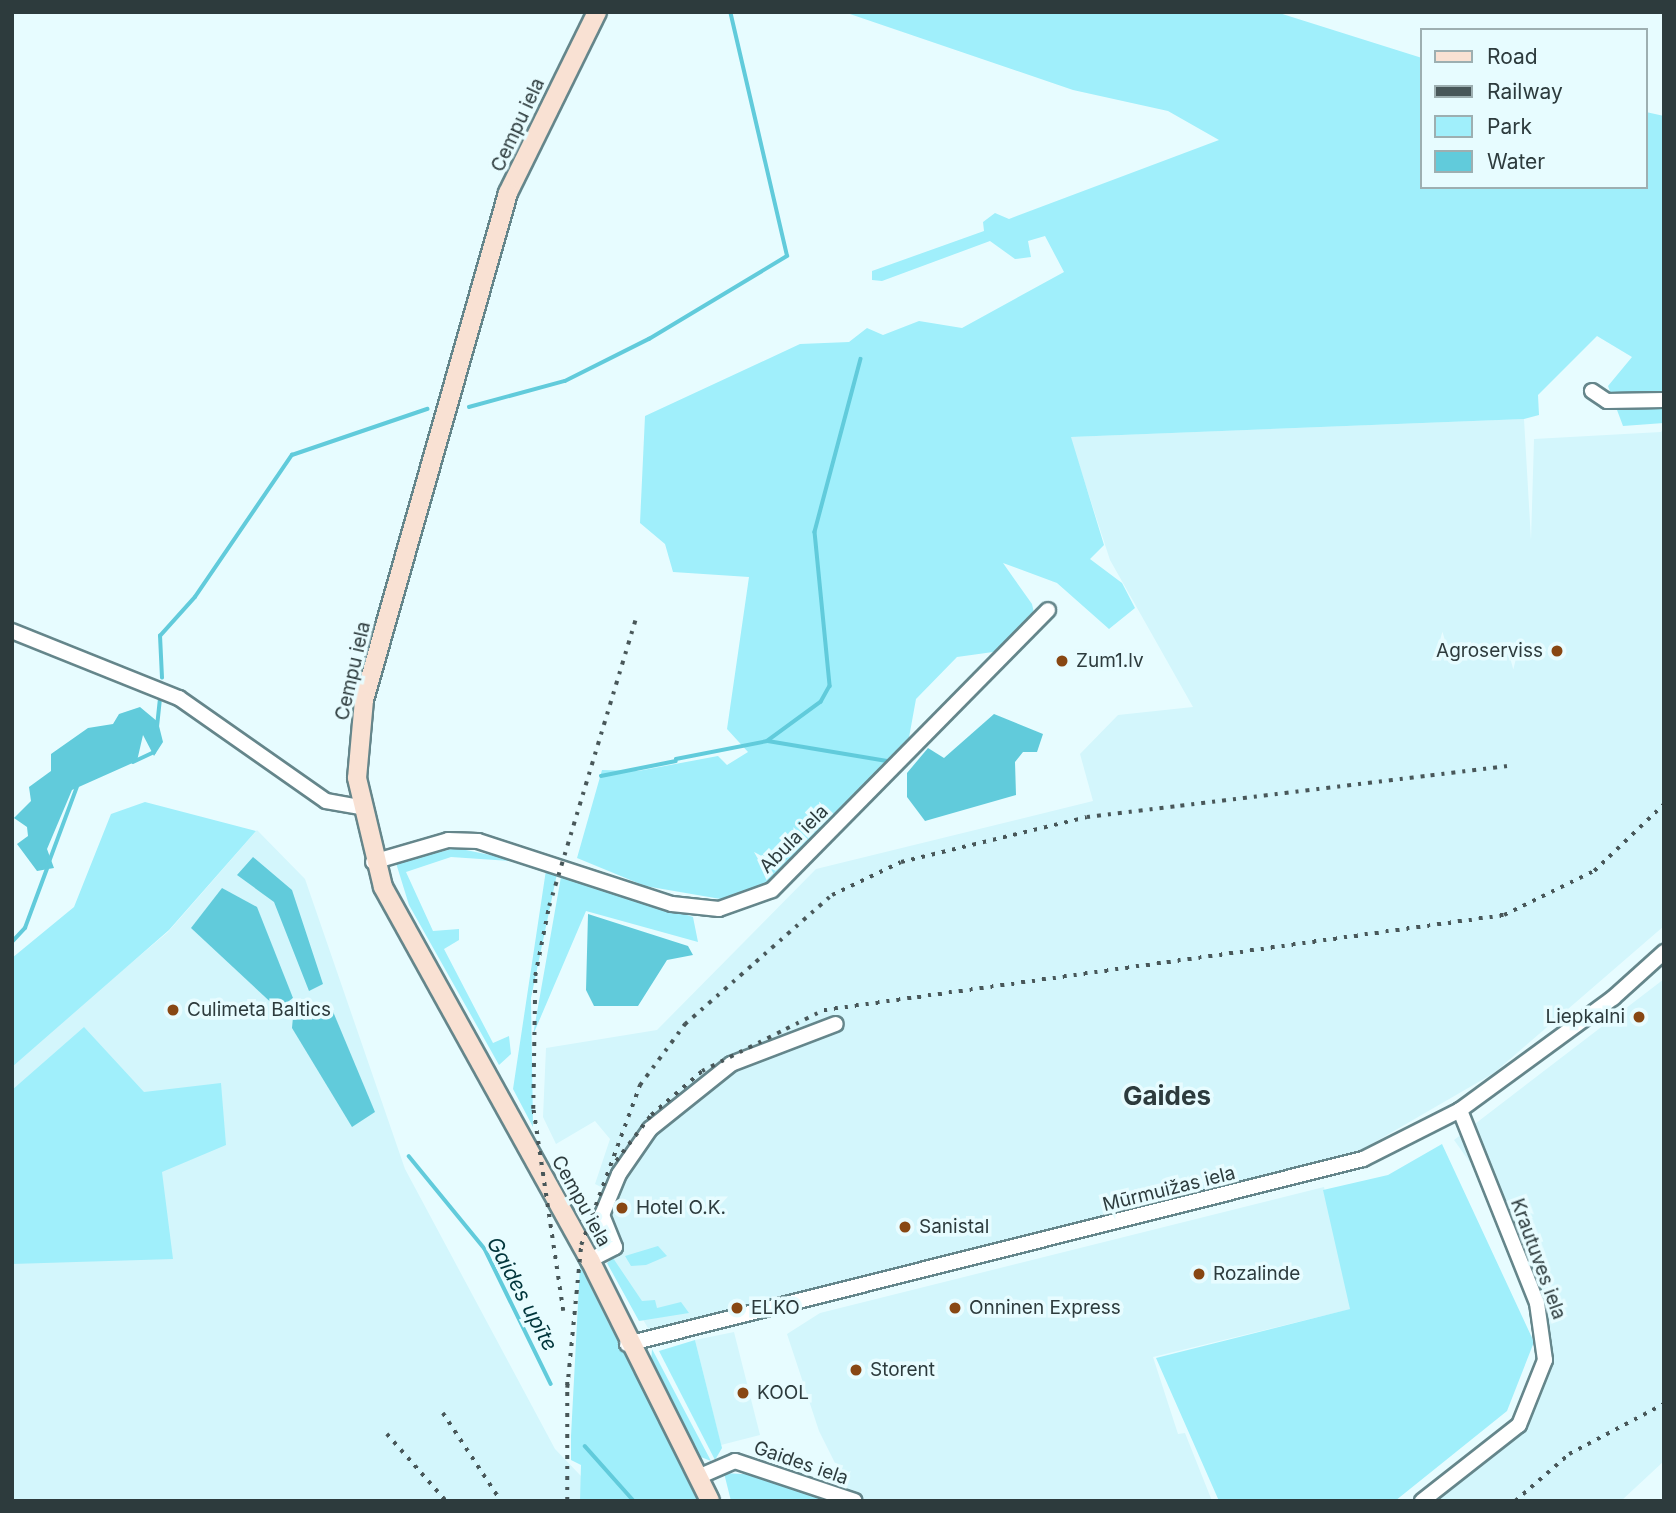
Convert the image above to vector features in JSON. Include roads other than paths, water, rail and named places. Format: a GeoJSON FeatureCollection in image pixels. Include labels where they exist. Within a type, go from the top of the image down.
{"type":"FeatureCollection","features":[{"type":"Feature","properties":{"kind":"main road","name":"Cempu iela"},"geometry":{"type":"LineString","coordinates":[[597,12],[509,194],[441,418],[364,700],[359,807],[373,862],[590,1260],[627,1344],[710,1501]]}},
{"type":"Feature","properties":{"kind":"street"},"geometry":{"type":"LineString","coordinates":[[1592,391],[1607,401],[1664,400]]}},
{"type":"Feature","properties":{"kind":"street","name":"Abula iela"},"geometry":{"type":"LineString","coordinates":[[373,862],[448,840],[478,841],[672,904],[719,909],[772,890],[1048,610]]}},
{"type":"Feature","properties":{"kind":"street"},"geometry":{"type":"LineString","coordinates":[[12,631],[179,698],[326,801],[359,807]]}},
{"type":"Feature","properties":{"kind":"street","name":"Mūrmuižas iela"},"geometry":{"type":"LineString","coordinates":[[627,1344],[1363,1159],[1460,1110],[1613,998],[1664,951]]}},
{"type":"Feature","properties":{"kind":"street"},"geometry":{"type":"LineString","coordinates":[[590,1260],[615,1247],[602,1215],[619,1174],[650,1129],[731,1064],[836,1024]]}},
{"type":"Feature","properties":{"kind":"street","name":"Krautuves iela"},"geometry":{"type":"LineString","coordinates":[[1422,1501],[1519,1425],[1545,1360],[1537,1303],[1460,1110]]}},
{"type":"Feature","properties":{"kind":"street","name":"Gaides iela"},"geometry":{"type":"LineString","coordinates":[[698,1477],[735,1461],[855,1501]]}},
{"type":"Feature","properties":{"kind":"water"},"geometry":{"type":"Polygon","coordinates":[[[140,707],[158,722],[163,742],[154,756],[143,735],[137,761],[72,790],[47,849],[54,868],[37,871],[17,844],[28,836],[27,827],[14,818],[31,801],[29,787],[51,771],[51,754],[88,728],[113,724],[119,714],[140,707]]]}},
{"type":"Feature","properties":{"kind":"water"},"geometry":{"type":"Polygon","coordinates":[[[994,714],[1043,734],[1037,752],[1023,752],[1015,762],[1016,795],[925,821],[907,797],[907,773],[928,748],[944,758],[994,714]]]}},
{"type":"Feature","properties":{"kind":"water"},"geometry":{"type":"Polygon","coordinates":[[[253,857],[292,890],[323,984],[309,991],[274,902],[237,875],[253,857]]]}},
{"type":"Feature","properties":{"kind":"water"},"geometry":{"type":"Polygon","coordinates":[[[222,888],[257,907],[293,998],[278,1009],[191,928],[222,888]]]}},
{"type":"Feature","properties":{"kind":"water"},"geometry":{"type":"Polygon","coordinates":[[[588,914],[688,946],[693,955],[667,960],[638,1006],[594,1006],[586,990],[588,914]]]}},
{"type":"Feature","properties":{"kind":"water"},"geometry":{"type":"Polygon","coordinates":[[[329,1002],[375,1112],[352,1127],[292,1028],[293,1017],[329,1002]]]}},
{"type":"Feature","properties":{"kind":"waterway"},"geometry":{"type":"LineString","coordinates":[[469,407],[565,381],[649,339],[787,256],[730,12]]}},
{"type":"Feature","properties":{"kind":"waterway"},"geometry":{"type":"LineString","coordinates":[[861,359],[815,532],[830,686],[821,702],[768,741],[888,761]]}},
{"type":"Feature","properties":{"kind":"waterway"},"geometry":{"type":"LineString","coordinates":[[162,678],[160,636],[195,597],[292,455],[427,409]]}},
{"type":"Feature","properties":{"kind":"waterway"},"geometry":{"type":"LineString","coordinates":[[157,727],[160,698]]}},
{"type":"Feature","properties":{"kind":"waterway"},"geometry":{"type":"LineString","coordinates":[[676,759],[768,741]]}},
{"type":"Feature","properties":{"kind":"waterway"},"geometry":{"type":"LineString","coordinates":[[133,762],[154,752]]}},
{"type":"Feature","properties":{"kind":"waterway"},"geometry":{"type":"LineString","coordinates":[[601,776],[676,761]]}},
{"type":"Feature","properties":{"kind":"waterway"},"geometry":{"type":"LineString","coordinates":[[49,862],[78,784]]}},
{"type":"Feature","properties":{"kind":"waterway"},"geometry":{"type":"LineString","coordinates":[[12,942],[25,928],[47,869]]}},
{"type":"Feature","properties":{"kind":"waterway","name":"Gaides upīte"},"geometry":{"type":"LineString","coordinates":[[409,1156],[485,1249],[551,1384]]}},
{"type":"Feature","properties":{"kind":"waterway","name":"Gaides upīte"},"geometry":{"type":"LineString","coordinates":[[585,1446],[634,1501]]}},
{"type":"Feature","properties":{"kind":"railway"},"geometry":{"type":"LineString","coordinates":[[563,1311],[533,1109],[535,976],[549,906],[636,618]]}},
{"type":"Feature","properties":{"kind":"railway"},"geometry":{"type":"LineString","coordinates":[[567,1388],[581,1245],[640,1085],[685,1024],[832,895],[901,862],[1087,817],[1514,765]]}},
{"type":"Feature","properties":{"kind":"railway"},"geometry":{"type":"LineString","coordinates":[[616,1161],[651,1115],[702,1071],[824,1010],[1504,915],[1594,871],[1664,804]]}},
{"type":"Feature","properties":{"kind":"railway"},"geometry":{"type":"LineString","coordinates":[[567,1378],[567,1501]]}},
{"type":"Feature","properties":{"kind":"railway"},"geometry":{"type":"LineString","coordinates":[[1515,1501],[1569,1454],[1664,1404]]}},
{"type":"Feature","properties":{"kind":"railway"},"geometry":{"type":"LineString","coordinates":[[443,1413],[501,1501]]}},
{"type":"Feature","properties":{"kind":"railway"},"geometry":{"type":"LineString","coordinates":[[387,1434],[446,1501]]}},
{"type":"Feature","properties":{"kind":"place","name":"Agroserviss"},"geometry":{"type":"Point","coordinates":[1557,651]}},
{"type":"Feature","properties":{"kind":"place","name":"Zum1.lv"},"geometry":{"type":"Point","coordinates":[1062,661]}},
{"type":"Feature","properties":{"kind":"place","name":"Culimeta Baltics"},"geometry":{"type":"Point","coordinates":[173,1010]}},
{"type":"Feature","properties":{"kind":"place","name":"Liepkalni"},"geometry":{"type":"Point","coordinates":[1639,1017]}},
{"type":"Feature","properties":{"kind":"place","name":"Hotel O.K."},"geometry":{"type":"Point","coordinates":[622,1208]}},
{"type":"Feature","properties":{"kind":"place","name":"Sanistal"},"geometry":{"type":"Point","coordinates":[905,1227]}},
{"type":"Feature","properties":{"kind":"place","name":"Rozalinde"},"geometry":{"type":"Point","coordinates":[1199,1274]}},
{"type":"Feature","properties":{"kind":"place","name":"ELKO"},"geometry":{"type":"Point","coordinates":[737,1308]}},
{"type":"Feature","properties":{"kind":"place","name":"Onninen Express"},"geometry":{"type":"Point","coordinates":[955,1308]}},
{"type":"Feature","properties":{"kind":"place","name":"Storent"},"geometry":{"type":"Point","coordinates":[856,1370]}},
{"type":"Feature","properties":{"kind":"place","name":"KOOL"},"geometry":{"type":"Point","coordinates":[743,1393]}},
{"type":"Feature","properties":{"kind":"district","name":"Gaides"},"geometry":{"type":"Point","coordinates":[1167,1096]}}]}
